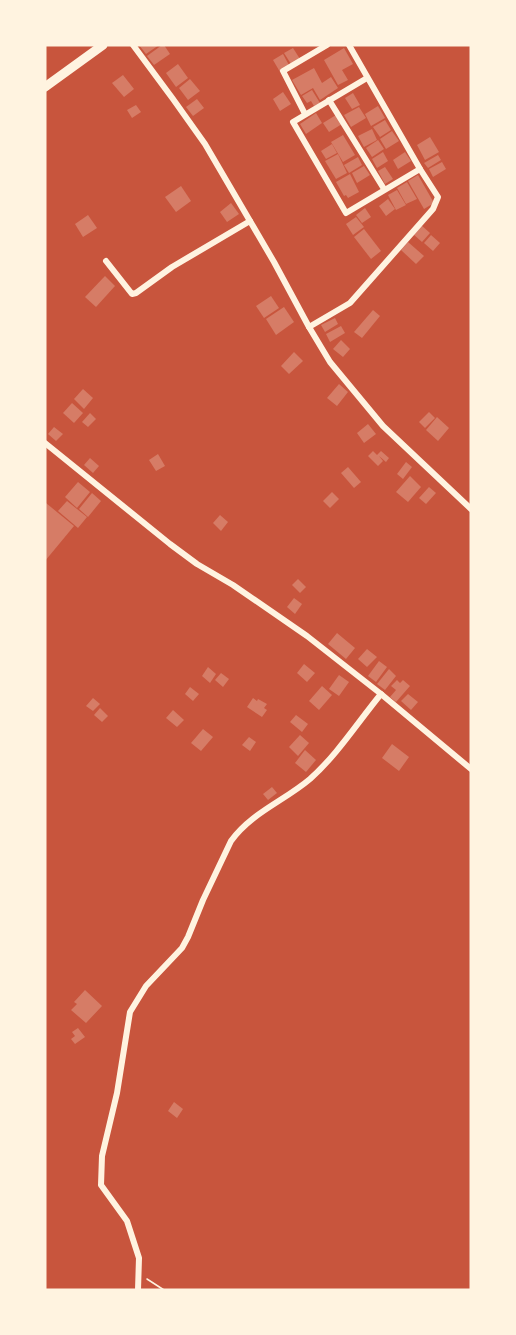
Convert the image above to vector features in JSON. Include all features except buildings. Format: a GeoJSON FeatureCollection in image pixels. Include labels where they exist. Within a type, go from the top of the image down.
{"type":"FeatureCollection","features":[{"type":"Feature","properties":{"kind":"main road"},"geometry":{"type":"LineString","coordinates":[[45,87],[103,45]]}},
{"type":"Feature","properties":{"kind":"street"},"geometry":{"type":"LineString","coordinates":[[133,45],[205,144],[326,357],[373,415],[471,509]]}},
{"type":"Feature","properties":{"kind":"street"},"geometry":{"type":"LineString","coordinates":[[305,114],[283,71],[327,45]]}},
{"type":"Feature","properties":{"kind":"street"},"geometry":{"type":"LineString","coordinates":[[309,327],[350,303],[433,209],[438,196],[349,45]]}},
{"type":"Feature","properties":{"kind":"street"},"geometry":{"type":"LineString","coordinates":[[367,78],[293,122],[346,213],[420,169]]}},
{"type":"Feature","properties":{"kind":"street"},"geometry":{"type":"LineString","coordinates":[[329,100],[384,189]]}},
{"type":"Feature","properties":{"kind":"street"},"geometry":{"type":"LineString","coordinates":[[106,261],[132,294],[136,293],[172,267],[249,221]]}},
{"type":"Feature","properties":{"kind":"street"},"geometry":{"type":"LineString","coordinates":[[45,443],[197,564],[233,585],[298,630],[381,694],[471,769]]}},
{"type":"Feature","properties":{"kind":"street"},"geometry":{"type":"LineString","coordinates":[[138,1290],[139,1258],[127,1221],[101,1185],[102,1156],[117,1093],[130,1012],[146,986],[182,948],[236,834],[251,819],[282,800],[315,774],[329,760],[381,694]]}},
{"type":"Feature","properties":{"kind":"path"},"geometry":{"type":"LineString","coordinates":[[139,1274],[164,1290]]}}]}
